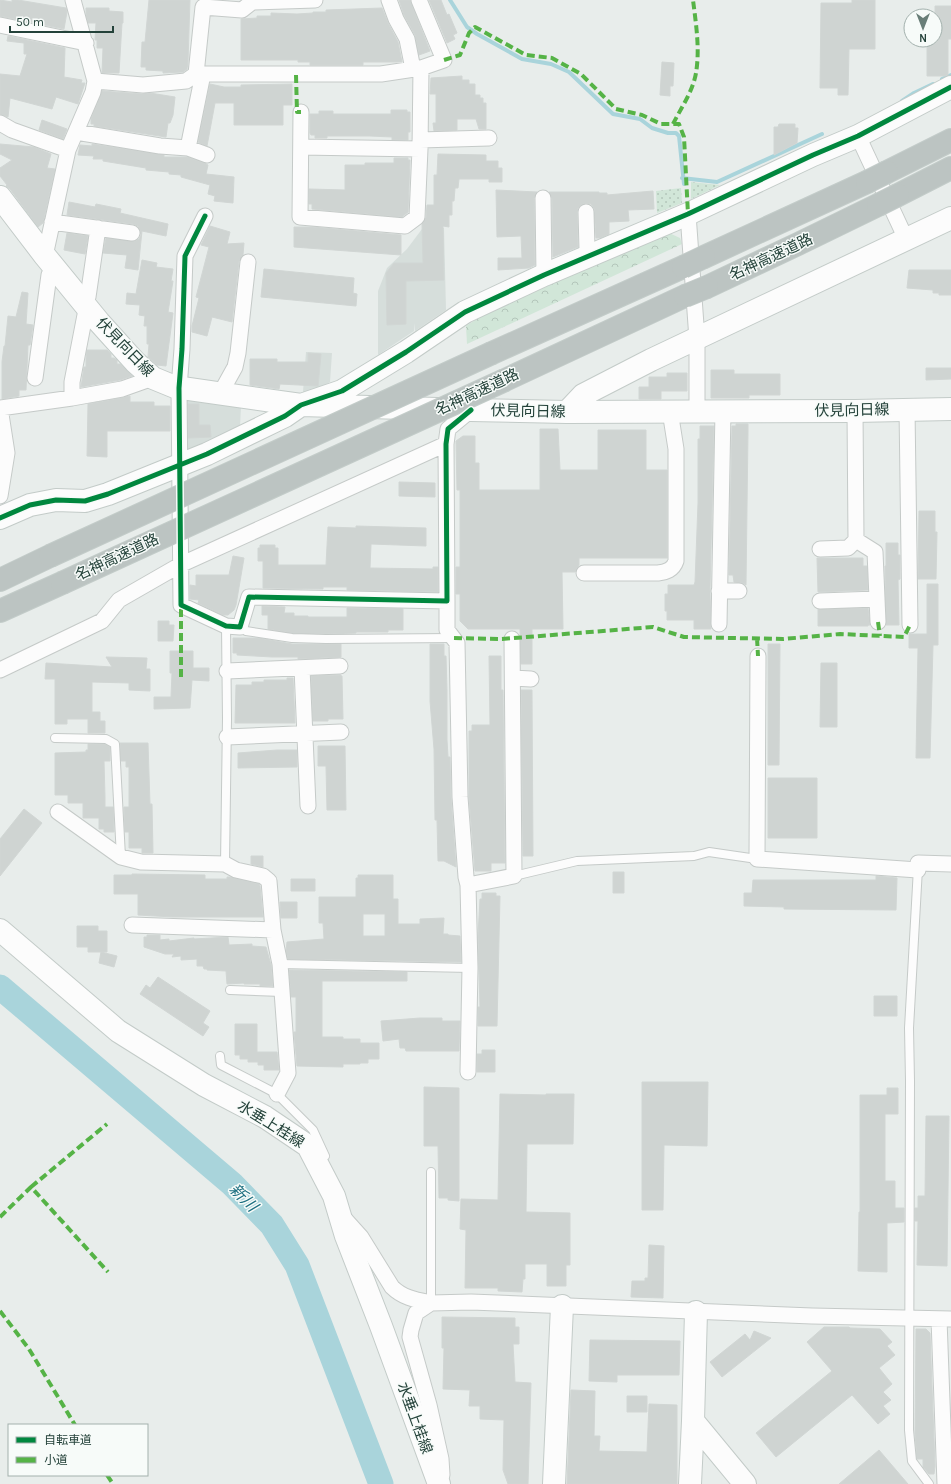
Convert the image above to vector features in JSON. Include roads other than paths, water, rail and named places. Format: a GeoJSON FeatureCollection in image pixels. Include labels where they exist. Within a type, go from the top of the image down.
{"type":"FeatureCollection","features":[{"type":"Feature","properties":{"kind":"highway","name":"名神高速道路"},"geometry":{"type":"LineString","coordinates":[[0,580],[867,182],[951,140]]}},
{"type":"Feature","properties":{"kind":"highway","name":"名神高速道路"},"geometry":{"type":"LineString","coordinates":[[0,611],[798,244],[951,168]]}},
{"type":"Feature","properties":{"kind":"street"},"geometry":{"type":"LineString","coordinates":[[35,378],[49,275],[52,222],[68,150],[93,92],[95,81],[86,43],[73,0]]}},
{"type":"Feature","properties":{"kind":"street"},"geometry":{"type":"LineString","coordinates":[[188,148],[200,74],[203,4],[242,10],[252,1],[315,0]]}},
{"type":"Feature","properties":{"kind":"street"},"geometry":{"type":"LineString","coordinates":[[302,112],[300,147],[300,217],[405,226],[417,217],[420,145],[417,68],[407,39],[388,0]]}},
{"type":"Feature","properties":{"kind":"street"},"geometry":{"type":"LineString","coordinates":[[95,81],[144,85],[186,81],[200,74],[382,74],[417,68],[444,60],[419,0]]}},
{"type":"Feature","properties":{"kind":"street"},"geometry":{"type":"LineString","coordinates":[[0,25],[86,43]]}},
{"type":"Feature","properties":{"kind":"street"},"geometry":{"type":"LineString","coordinates":[[0,518],[30,505],[56,500],[85,501],[108,494],[207,454],[285,416],[301,405],[342,391],[406,352],[465,312],[544,275],[688,214],[813,155],[858,136],[951,87]]}},
{"type":"Feature","properties":{"kind":"street"},"geometry":{"type":"LineString","coordinates":[[0,123],[12,130],[68,150]]}},
{"type":"Feature","properties":{"kind":"street"},"geometry":{"type":"LineString","coordinates":[[76,132],[160,146],[188,148],[207,155]]}},
{"type":"Feature","properties":{"kind":"street"},"geometry":{"type":"LineString","coordinates":[[858,136],[906,239]]}},
{"type":"Feature","properties":{"kind":"street"},"geometry":{"type":"LineString","coordinates":[[300,147],[420,145],[489,138]]}},
{"type":"Feature","properties":{"kind":"street","name":"伏見向日線"},"geometry":{"type":"LineString","coordinates":[[0,197],[50,262],[135,362],[152,378],[179,388],[301,405],[471,410],[567,412],[855,411],[951,409]]}},
{"type":"Feature","properties":{"kind":"street"},"geometry":{"type":"LineString","coordinates":[[543,198],[544,275]]}},
{"type":"Feature","properties":{"kind":"street"},"geometry":{"type":"LineString","coordinates":[[586,212],[587,249],[590,256]]}},
{"type":"Feature","properties":{"kind":"street"},"geometry":{"type":"LineString","coordinates":[[688,214],[698,339],[697,411]]}},
{"type":"Feature","properties":{"kind":"street"},"geometry":{"type":"LineString","coordinates":[[205,216],[185,256],[182,349],[179,388],[181,605],[233,626],[249,597],[447,601]]}},
{"type":"Feature","properties":{"kind":"street"},"geometry":{"type":"LineString","coordinates":[[567,412],[582,395],[651,360],[951,218]]}},
{"type":"Feature","properties":{"kind":"street"},"geometry":{"type":"LineString","coordinates":[[52,222],[132,233]]}},
{"type":"Feature","properties":{"kind":"street"},"geometry":{"type":"LineString","coordinates":[[72,398],[72,382],[85,315],[98,228]]}},
{"type":"Feature","properties":{"kind":"street"},"geometry":{"type":"LineString","coordinates":[[220,394],[235,367],[238,354],[248,262]]}},
{"type":"Feature","properties":{"kind":"street"},"geometry":{"type":"LineString","coordinates":[[0,496],[7,453],[0,408],[122,389],[152,378]]}},
{"type":"Feature","properties":{"kind":"street"},"geometry":{"type":"LineString","coordinates":[[907,409],[910,625]]}},
{"type":"Feature","properties":{"kind":"street"},"geometry":{"type":"LineString","coordinates":[[468,1072],[470,968],[468,885],[466,877],[460,797],[457,643],[447,630],[446,444],[448,429],[471,410]]}},
{"type":"Feature","properties":{"kind":"street"},"geometry":{"type":"LineString","coordinates":[[584,573],[658,573],[665,572],[674,567],[676,561],[676,449],[670,411]]}},
{"type":"Feature","properties":{"kind":"street"},"geometry":{"type":"LineString","coordinates":[[719,624],[723,411]]}},
{"type":"Feature","properties":{"kind":"street"},"geometry":{"type":"LineString","coordinates":[[820,549],[848,548],[856,540],[855,411]]}},
{"type":"Feature","properties":{"kind":"street"},"geometry":{"type":"LineString","coordinates":[[0,670],[102,621],[120,600],[180,565],[446,444]]}},
{"type":"Feature","properties":{"kind":"street"},"geometry":{"type":"LineString","coordinates":[[856,540],[876,552],[878,622]]}},
{"type":"Feature","properties":{"kind":"street"},"geometry":{"type":"LineString","coordinates":[[719,590],[739,590]]}},
{"type":"Feature","properties":{"kind":"street"},"geometry":{"type":"LineString","coordinates":[[820,601],[877,599]]}},
{"type":"Feature","properties":{"kind":"street"},"geometry":{"type":"LineString","coordinates":[[468,885],[514,876],[512,639]]}},
{"type":"Feature","properties":{"kind":"street"},"geometry":{"type":"LineString","coordinates":[[758,656],[757,859],[918,867],[951,864]]}},
{"type":"Feature","properties":{"kind":"street"},"geometry":{"type":"LineString","coordinates":[[226,672],[340,666]]}},
{"type":"Feature","properties":{"kind":"street"},"geometry":{"type":"LineString","coordinates":[[302,668],[308,806]]}},
{"type":"Feature","properties":{"kind":"street"},"geometry":{"type":"LineString","coordinates":[[513,678],[531,679]]}},
{"type":"Feature","properties":{"kind":"street"},"geometry":{"type":"LineString","coordinates":[[227,737],[341,732]]}},
{"type":"Feature","properties":{"kind":"street"},"geometry":{"type":"LineString","coordinates":[[58,812],[121,857],[141,862],[225,864],[236,870],[263,876],[269,881],[273,930],[280,964],[288,1073],[277,1094]]}},
{"type":"Feature","properties":{"kind":"street"},"geometry":{"type":"LineString","coordinates":[[132,925],[273,930]]}},
{"type":"Feature","properties":{"kind":"street","name":"水垂上桂線"},"geometry":{"type":"LineString","coordinates":[[0,930],[118,1031],[204,1085],[265,1117],[308,1146],[336,1196],[346,1236],[441,1484]]}},
{"type":"Feature","properties":{"kind":"street"},"geometry":{"type":"LineString","coordinates":[[336,1196],[392,1287],[408,1298],[431,1303],[471,1302],[696,1312],[945,1319],[945,1484]]}},
{"type":"Feature","properties":{"kind":"street"},"geometry":{"type":"LineString","coordinates":[[431,1303],[416,1313],[412,1322],[410,1337],[429,1405],[441,1458],[441,1484]]}},
{"type":"Feature","properties":{"kind":"street"},"geometry":{"type":"LineString","coordinates":[[554,1484],[562,1306]]}},
{"type":"Feature","properties":{"kind":"street"},"geometry":{"type":"LineString","coordinates":[[690,1484],[696,1312]]}},
{"type":"Feature","properties":{"kind":"street"},"geometry":{"type":"LineString","coordinates":[[693,1421],[745,1484]]}},
{"type":"Feature","properties":{"kind":"lane"},"geometry":{"type":"LineString","coordinates":[[225,864],[227,737],[226,672],[233,626],[246,631],[292,638],[454,638]]}},
{"type":"Feature","properties":{"kind":"lane"},"geometry":{"type":"LineString","coordinates":[[55,738],[106,739],[115,744],[121,857]]}},
{"type":"Feature","properties":{"kind":"lane"},"geometry":{"type":"LineString","coordinates":[[514,876],[577,861],[694,856],[709,852],[757,859]]}},
{"type":"Feature","properties":{"kind":"lane"},"geometry":{"type":"LineString","coordinates":[[918,867],[909,1028],[910,1318],[908,1430],[912,1461],[929,1484]]}},
{"type":"Feature","properties":{"kind":"lane"},"geometry":{"type":"LineString","coordinates":[[280,964],[470,968]]}},
{"type":"Feature","properties":{"kind":"lane"},"geometry":{"type":"LineString","coordinates":[[230,990],[282,992]]}},
{"type":"Feature","properties":{"kind":"lane"},"geometry":{"type":"LineString","coordinates":[[220,1056],[221,1065],[277,1094],[313,1130],[329,1164]]}},
{"type":"Feature","properties":{"kind":"lane"},"geometry":{"type":"LineString","coordinates":[[431,1172],[431,1303]]}},
{"type":"Feature","properties":{"kind":"waterway"},"geometry":{"type":"LineString","coordinates":[[450,0],[467,27],[477,34],[522,59],[551,64],[569,72],[613,114],[640,119],[652,128],[668,133],[676,133],[679,136],[684,184]]}},
{"type":"Feature","properties":{"kind":"waterway"},"geometry":{"type":"LineString","coordinates":[[942,79],[951,75]]}},
{"type":"Feature","properties":{"kind":"waterway"},"geometry":{"type":"LineString","coordinates":[[902,101],[914,93],[933,84]]}},
{"type":"Feature","properties":{"kind":"waterway"},"geometry":{"type":"LineString","coordinates":[[682,178],[717,182],[822,134]]}},
{"type":"Feature","properties":{"kind":"waterway","name":"新川"},"geometry":{"type":"LineString","coordinates":[[0,987],[232,1184],[272,1225],[297,1265],[381,1484]]}}]}
